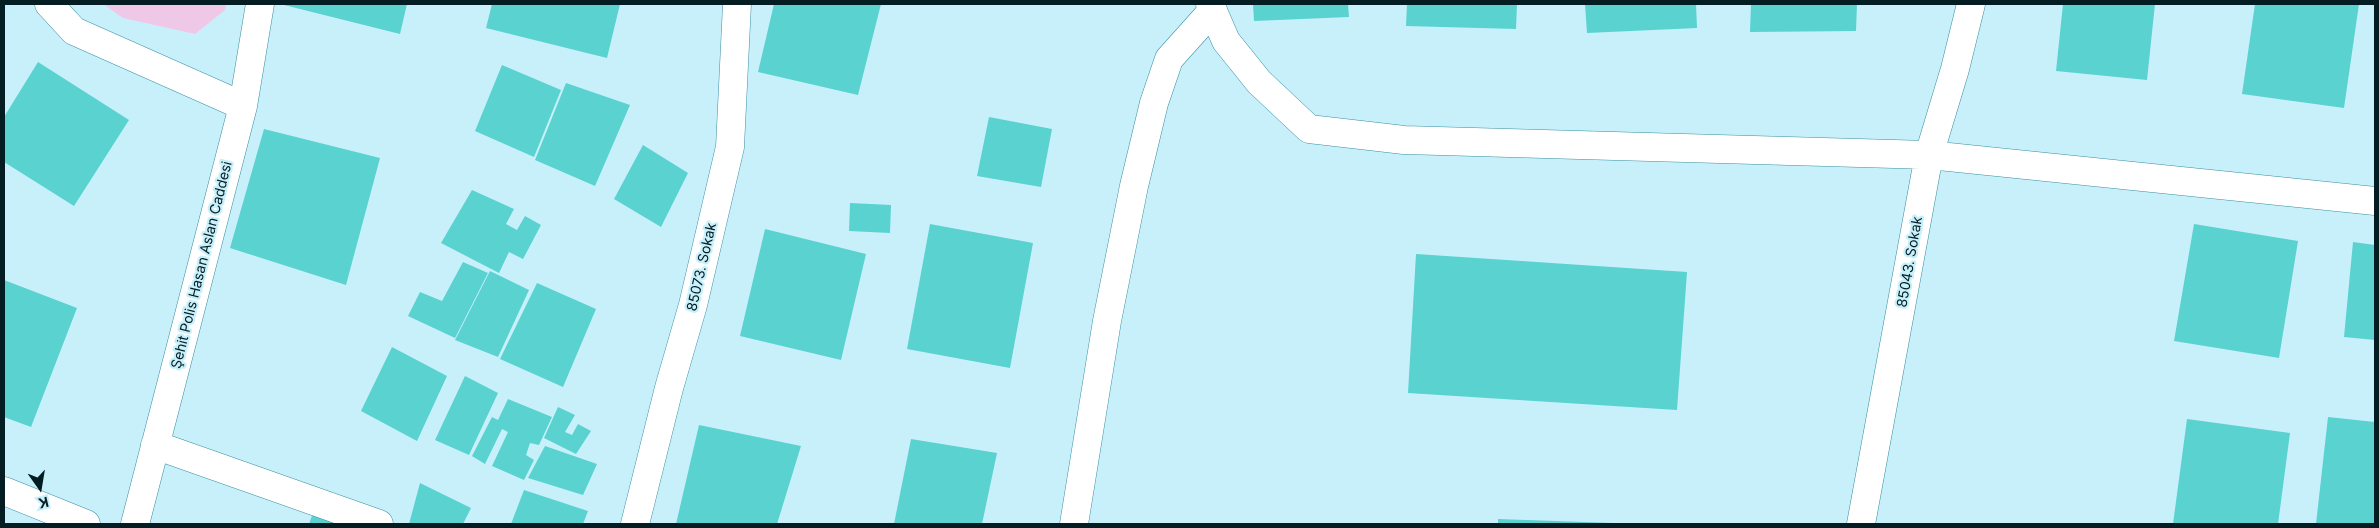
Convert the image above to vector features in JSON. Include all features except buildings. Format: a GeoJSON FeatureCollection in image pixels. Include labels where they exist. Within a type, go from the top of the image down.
{"type":"FeatureCollection","features":[{"type":"Feature","properties":{"kind":"street"},"geometry":{"type":"LineString","coordinates":[[49,4],[74,31],[242,106]]}},
{"type":"Feature","properties":{"kind":"street","name":"Şehit Polis Hasan Aslan Caddesi"},"geometry":{"type":"LineString","coordinates":[[135,524],[242,106],[260,4]]}},
{"type":"Feature","properties":{"kind":"street","name":"85073. Sokak"},"geometry":{"type":"LineString","coordinates":[[635,524],[669,388],[693,305],[730,147],[737,4]]}},
{"type":"Feature","properties":{"kind":"street","name":"85043. Sokak"},"geometry":{"type":"LineString","coordinates":[[1861,524],[1930,155],[1955,69],[1971,4]]}},
{"type":"Feature","properties":{"kind":"street"},"geometry":{"type":"LineString","coordinates":[[1074,524],[1107,321],[1134,186],[1154,103],[1169,59],[1212,7],[1226,41],[1259,82],[1309,129],[1404,140],[1930,155],[2375,201]]}},
{"type":"Feature","properties":{"kind":"street"},"geometry":{"type":"LineString","coordinates":[[156,445],[379,524]]}},
{"type":"Feature","properties":{"kind":"street"},"geometry":{"type":"LineString","coordinates":[[4,491],[86,524]]}},
{"type":"Feature","properties":{"kind":"shaded area"},"geometry":{"type":"Polygon","coordinates":[[[103,4],[226,4],[225,10],[195,34],[123,18],[103,4]]]}}]}
